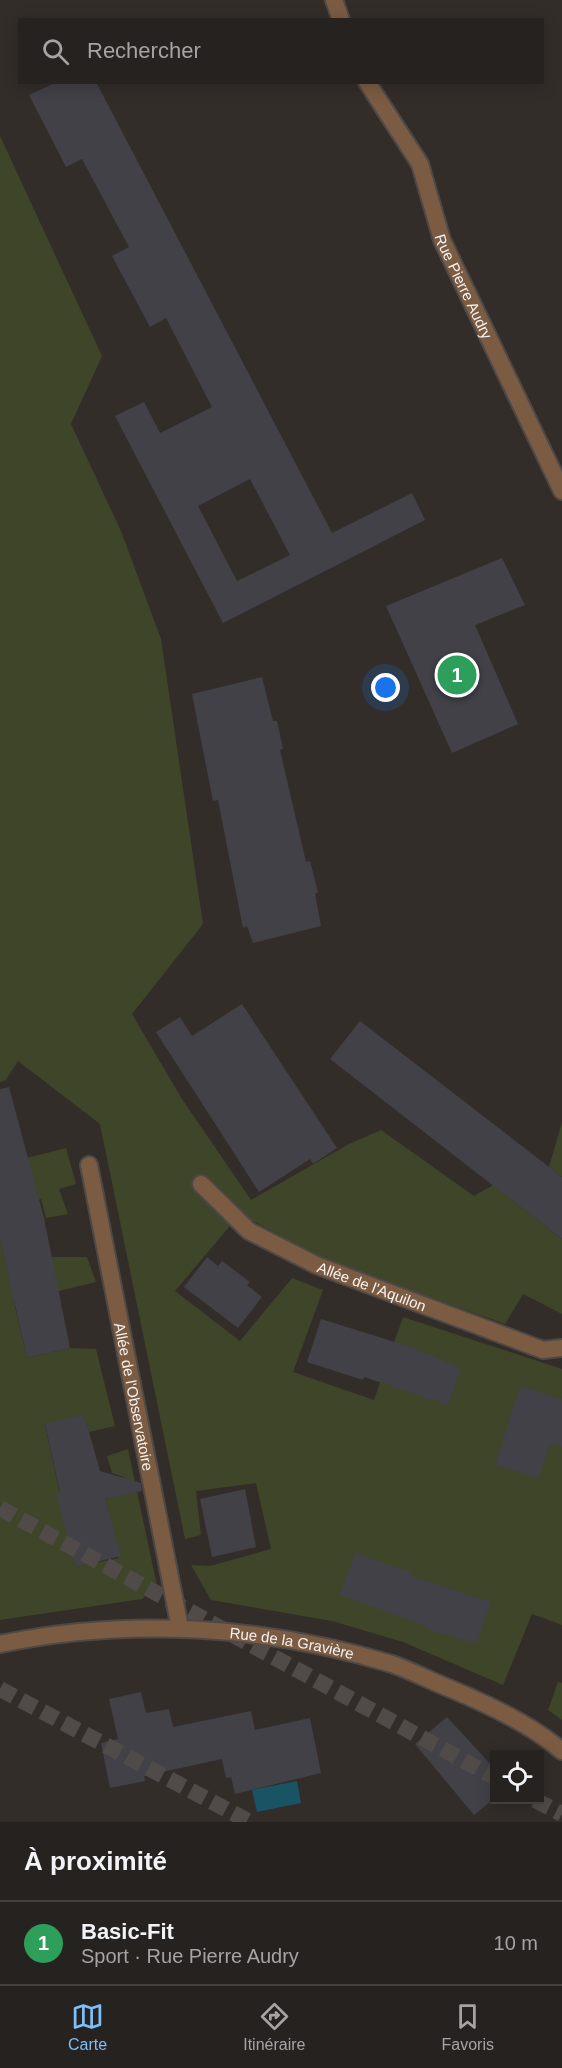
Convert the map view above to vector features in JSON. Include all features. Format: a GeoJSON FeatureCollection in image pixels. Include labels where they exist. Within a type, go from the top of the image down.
{"type":"FeatureCollection","features":[{"type":"Feature","properties":{"kind":"street"},"geometry":{"type":"LineString","coordinates":[[334,0],[340,18]]}},
{"type":"Feature","properties":{"kind":"street","name":"Rue Pierre Audry"},"geometry":{"type":"LineString","coordinates":[[368,84],[420,164],[442,240],[562,491]]}},
{"type":"Feature","properties":{"kind":"street","name":"Allée de l'Observatoire"},"geometry":{"type":"LineString","coordinates":[[89,1165],[180,1628]]}},
{"type":"Feature","properties":{"kind":"street","name":"Allée de l'Aquilon"},"geometry":{"type":"LineString","coordinates":[[201,1184],[249,1230],[316,1264],[543,1350],[562,1348]]}},
{"type":"Feature","properties":{"kind":"street","name":"Rue de la Gravière"},"geometry":{"type":"LineString","coordinates":[[0,1644],[127,1627],[180,1628],[301,1641],[393,1665],[475,1699],[545,1737],[562,1750]]}},
{"type":"Feature","properties":{"kind":"green space"},"geometry":{"type":"Polygon","coordinates":[[[0,136],[102,356],[71,424],[121,531],[161,639],[203,924],[132,1014],[182,1099],[251,1200],[349,1144],[381,1130],[474,1196],[493,1185],[562,1239],[562,1314],[523,1294],[505,1324],[327,1261],[240,1214],[175,1291],[240,1341],[292,1278],[323,1290],[293,1372],[374,1400],[403,1317],[562,1369],[562,1625],[532,1614],[503,1685],[403,1642],[332,1621],[211,1600],[191,1565],[210,1566],[271,1549],[256,1483],[196,1491],[201,1535],[185,1539],[100,1124],[18,1061],[6,1080],[0,1082],[0,136]]]}},
{"type":"Feature","properties":{"kind":"green space"},"geometry":{"type":"Polygon","coordinates":[[[562,1122],[562,1177],[549,1167],[562,1122]]]}},
{"type":"Feature","properties":{"kind":"green space"},"geometry":{"type":"Polygon","coordinates":[[[66,1148],[76,1184],[59,1189],[68,1214],[46,1218],[41,1199],[0,1208],[0,1165],[66,1148]]]}},
{"type":"Feature","properties":{"kind":"green space"},"geometry":{"type":"Polygon","coordinates":[[[0,1238],[7,1267],[52,1257],[87,1257],[96,1282],[14,1302],[27,1358],[70,1348],[96,1349],[115,1426],[89,1432],[84,1414],[45,1425],[76,1567],[119,1558],[105,1499],[129,1493],[124,1477],[112,1473],[107,1456],[128,1449],[157,1586],[142,1599],[0,1620],[0,1238]]]}},
{"type":"Feature","properties":{"kind":"green space"},"geometry":{"type":"Polygon","coordinates":[[[558,1682],[562,1683],[562,1720],[548,1710],[558,1682]]]}},
{"type":"Feature","properties":{"kind":"water"},"geometry":{"type":"Polygon","coordinates":[[[297,1781],[301,1803],[257,1812],[252,1790],[297,1781]]]}},
{"type":"Feature","properties":{"kind":"building"},"geometry":{"type":"Polygon","coordinates":[[[53,84],[97,84],[332,533],[412,493],[425,520],[223,623],[115,416],[144,402],[160,433],[212,407],[166,318],[150,327],[112,256],[129,247],[82,159],[66,167],[29,95],[53,84]],[[250,479],[198,506],[237,581],[290,555],[250,479]]]}},
{"type":"Feature","properties":{"kind":"building"},"geometry":{"type":"Polygon","coordinates":[[[502,558],[525,605],[475,625],[518,724],[452,753],[386,606],[502,558]]]}},
{"type":"Feature","properties":{"kind":"building"},"geometry":{"type":"Polygon","coordinates":[[[262,677],[273,721],[277,721],[283,749],[280,750],[306,862],[310,861],[318,892],[315,894],[321,926],[253,943],[247,926],[243,928],[218,800],[213,801],[192,694],[262,677]]]}},
{"type":"Feature","properties":{"kind":"building"},"geometry":{"type":"Polygon","coordinates":[[[242,1004],[337,1148],[313,1164],[310,1159],[259,1192],[156,1032],[180,1017],[192,1036],[242,1004]]]}},
{"type":"Feature","properties":{"kind":"building"},"geometry":{"type":"Polygon","coordinates":[[[360,1021],[562,1177],[562,1239],[330,1059],[360,1021]]]}},
{"type":"Feature","properties":{"kind":"building"},"geometry":{"type":"Polygon","coordinates":[[[9,1087],[44,1218],[70,1348],[27,1358],[0,1238],[0,1089],[9,1087]]]}},
{"type":"Feature","properties":{"kind":"building"},"geometry":{"type":"Polygon","coordinates":[[[207,1257],[218,1266],[222,1261],[250,1282],[247,1285],[262,1297],[238,1328],[184,1287],[207,1257]]]}},
{"type":"Feature","properties":{"kind":"building"},"geometry":{"type":"Polygon","coordinates":[[[321,1319],[411,1347],[461,1368],[448,1405],[364,1377],[363,1380],[307,1362],[321,1319]]]}},
{"type":"Feature","properties":{"kind":"building"},"geometry":{"type":"Polygon","coordinates":[[[520,1386],[562,1399],[562,1447],[550,1443],[539,1478],[495,1465],[520,1386]]]}},
{"type":"Feature","properties":{"kind":"building"},"geometry":{"type":"Polygon","coordinates":[[[84,1414],[100,1471],[141,1483],[142,1491],[105,1499],[121,1556],[76,1567],[56,1494],[60,1492],[45,1424],[84,1414]]]}},
{"type":"Feature","properties":{"kind":"building"},"geometry":{"type":"Polygon","coordinates":[[[245,1489],[256,1547],[212,1557],[200,1499],[245,1489]]]}},
{"type":"Feature","properties":{"kind":"building"},"geometry":{"type":"Polygon","coordinates":[[[355,1553],[411,1572],[409,1575],[491,1602],[477,1644],[425,1629],[426,1626],[340,1595],[355,1553]]]}},
{"type":"Feature","properties":{"kind":"building"},"geometry":{"type":"Polygon","coordinates":[[[141,1692],[146,1713],[169,1709],[173,1727],[251,1711],[255,1730],[310,1718],[321,1773],[235,1794],[231,1777],[226,1778],[222,1759],[144,1776],[145,1781],[110,1788],[101,1743],[118,1739],[109,1699],[141,1692]]]}},
{"type":"Feature","properties":{"kind":"building"},"geometry":{"type":"Polygon","coordinates":[[[447,1717],[490,1764],[490,1802],[474,1815],[415,1744],[447,1717]]]}},
{"type":"Feature","properties":{"kind":"tunnel"},"geometry":{"type":"LineString","coordinates":[[0,1508],[490,1775]]}},
{"type":"Feature","properties":{"kind":"tunnel"},"geometry":{"type":"LineString","coordinates":[[0,1689],[250,1822]]}},
{"type":"Feature","properties":{"kind":"tunnel"},"geometry":{"type":"LineString","coordinates":[[543,1804],[562,1814]]}},
{"type":"Feature","properties":{"kind":"place","name":"Basic-Fit"},"geometry":{"type":"Point","coordinates":[457,675]}}]}
